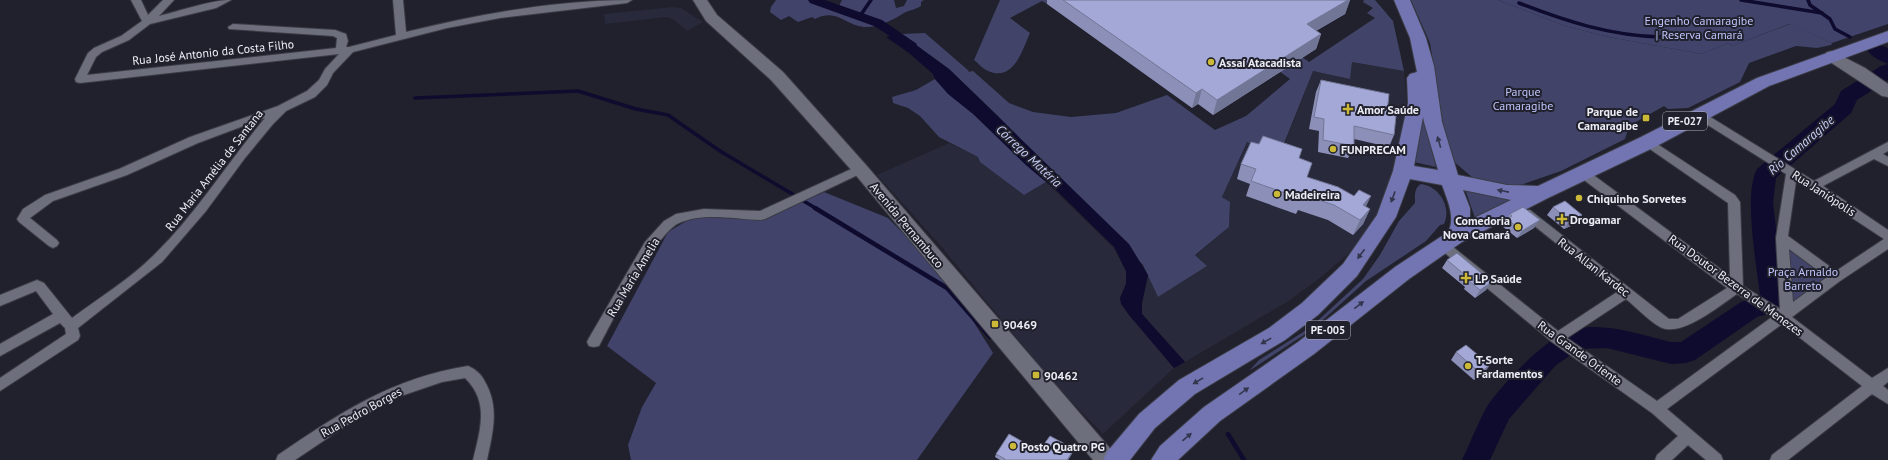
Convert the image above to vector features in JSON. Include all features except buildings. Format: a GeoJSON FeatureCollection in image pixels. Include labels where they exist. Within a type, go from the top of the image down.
{"type":"FeatureCollection","features":[{"type":"Feature","properties":{"kind":"main road","name":"PE-005"},"geometry":{"type":"LineString","coordinates":[[1116,460],[1147,421],[1187,388],[1277,334],[1310,309],[1350,270],[1383,222],[1403,171],[1417,103],[1416,79],[1407,33],[1392,0]]}},
{"type":"Feature","properties":{"kind":"main road"},"geometry":{"type":"LineString","coordinates":[[1402,0],[1418,38],[1425,66],[1433,122],[1460,208],[1460,228],[1450,242]]}},
{"type":"Feature","properties":{"kind":"main road","name":"PE-027"},"geometry":{"type":"LineString","coordinates":[[1450,242],[1541,193],[1584,174],[1648,142],[1699,114],[1763,82],[1888,36]]}},
{"type":"Feature","properties":{"kind":"main road","name":"PE-027"},"geometry":{"type":"LineString","coordinates":[[1403,171],[1510,192],[1529,194],[1541,193]]}},
{"type":"Feature","properties":{"kind":"main road","name":"PE-005"},"geometry":{"type":"LineString","coordinates":[[1163,460],[1212,414],[1306,348],[1391,281],[1450,242]]}},
{"type":"Feature","properties":{"kind":"street"},"geometry":{"type":"LineString","coordinates":[[136,0],[147,22]]}},
{"type":"Feature","properties":{"kind":"street"},"geometry":{"type":"LineString","coordinates":[[147,22],[169,0]]}},
{"type":"Feature","properties":{"kind":"street"},"geometry":{"type":"LineString","coordinates":[[147,22],[209,7],[226,0]]}},
{"type":"Feature","properties":{"kind":"street"},"geometry":{"type":"LineString","coordinates":[[398,0],[401,37]]}},
{"type":"Feature","properties":{"kind":"street"},"geometry":{"type":"LineString","coordinates":[[233,27],[335,33],[342,36],[344,50],[447,25],[500,15],[627,0]]}},
{"type":"Feature","properties":{"kind":"street","name":"Avenida Pernambuco"},"geometry":{"type":"LineString","coordinates":[[700,0],[711,18],[777,76],[860,169],[1106,460]]}},
{"type":"Feature","properties":{"kind":"street","name":"Rua José Antonio da Costa Filho"},"geometry":{"type":"LineString","coordinates":[[147,22],[125,38],[98,50],[92,55],[80,79],[344,50]]}},
{"type":"Feature","properties":{"kind":"street","name":"Rua Maria Amélia de Santana"},"geometry":{"type":"LineString","coordinates":[[0,385],[72,331],[158,259],[202,208],[250,144],[282,108],[312,94],[323,82],[344,50]]}},
{"type":"Feature","properties":{"kind":"street"},"geometry":{"type":"LineString","coordinates":[[1836,54],[1873,82]]}},
{"type":"Feature","properties":{"kind":"street"},"geometry":{"type":"LineString","coordinates":[[53,243],[23,218],[27,212],[49,198],[123,172],[194,140],[282,108]]}},
{"type":"Feature","properties":{"kind":"street","name":"Rua Janiópolis"},"geometry":{"type":"LineString","coordinates":[[1699,114],[1790,170],[1888,236]]}},
{"type":"Feature","properties":{"kind":"street"},"geometry":{"type":"LineString","coordinates":[[1648,142],[1731,198],[1734,202],[1737,288]]}},
{"type":"Feature","properties":{"kind":"street"},"geometry":{"type":"LineString","coordinates":[[1814,186],[1888,146]]}},
{"type":"Feature","properties":{"kind":"street"},"geometry":{"type":"LineString","coordinates":[[1875,154],[1888,162]]}},
{"type":"Feature","properties":{"kind":"street","name":"Rua Maria Amelia"},"geometry":{"type":"LineString","coordinates":[[594,342],[649,245],[668,224],[676,219],[704,213],[761,216],[860,169]]}},
{"type":"Feature","properties":{"kind":"street"},"geometry":{"type":"LineString","coordinates":[[1785,315],[1782,238],[1790,170]]}},
{"type":"Feature","properties":{"kind":"street","name":"Rua Doutor Bezerra de Menezes"},"geometry":{"type":"LineString","coordinates":[[1584,174],[1737,288],[1771,310],[1785,315],[1888,398]]}},
{"type":"Feature","properties":{"kind":"street","name":"Rua Allan Kardec"},"geometry":{"type":"LineString","coordinates":[[1518,206],[1665,323],[1673,325],[1681,323],[1737,288]]}},
{"type":"Feature","properties":{"kind":"street"},"geometry":{"type":"LineString","coordinates":[[1782,238],[1836,277]]}},
{"type":"Feature","properties":{"kind":"street","name":"Rua Grande Oriente"},"geometry":{"type":"LineString","coordinates":[[1450,242],[1560,341],[1657,409],[1716,460]]}},
{"type":"Feature","properties":{"kind":"street"},"geometry":{"type":"LineString","coordinates":[[1657,409],[1836,277],[1888,243]]}},
{"type":"Feature","properties":{"kind":"street"},"geometry":{"type":"LineString","coordinates":[[0,301],[30,286],[36,285],[40,287],[72,331]]}},
{"type":"Feature","properties":{"kind":"street"},"geometry":{"type":"LineString","coordinates":[[1560,341],[1626,293]]}},
{"type":"Feature","properties":{"kind":"street"},"geometry":{"type":"LineString","coordinates":[[0,350],[61,316]]}},
{"type":"Feature","properties":{"kind":"street","name":"Rua Pedro Borges"},"geometry":{"type":"LineString","coordinates":[[283,460],[331,427],[382,398],[427,380],[468,372],[480,383],[487,399],[488,415],[480,460]]}},
{"type":"Feature","properties":{"kind":"street"},"geometry":{"type":"LineString","coordinates":[[1777,460],[1888,374]]}},
{"type":"Feature","properties":{"kind":"street"},"geometry":{"type":"LineString","coordinates":[[1662,460],[1688,436]]}},
{"type":"Feature","properties":{"kind":"shaded area"},"geometry":{"type":"Polygon","coordinates":[[[672,7],[681,8],[703,22],[687,31],[674,20],[667,17],[605,24],[604,14],[672,7]]]}},
{"type":"Feature","properties":{"kind":"shaded area"},"geometry":{"type":"Polygon","coordinates":[[[1352,62],[1404,71],[1407,107],[1405,131],[1394,173],[1382,206],[1353,250],[1316,281],[1287,302],[1185,362],[1142,314],[1142,303],[1148,275],[1158,297],[1207,266],[1196,255],[1229,227],[1230,202],[1222,197],[1247,141],[1280,156],[1313,71],[1350,79],[1352,62]]]}},
{"type":"Feature","properties":{"kind":"shaded area"},"geometry":{"type":"Polygon","coordinates":[[[949,143],[978,157],[980,162],[1024,195],[1046,182],[1114,248],[1126,271],[1126,284],[1120,298],[1129,315],[1174,368],[1103,434],[1057,387],[939,244],[877,175],[949,143]]]}},
{"type":"Feature","properties":{"kind":"green space"},"geometry":{"type":"Polygon","coordinates":[[[776,0],[814,0],[838,8],[842,0],[894,0],[896,8],[904,6],[907,0],[924,0],[921,2],[921,6],[890,21],[880,25],[864,27],[857,26],[835,16],[829,15],[815,19],[812,17],[798,22],[789,16],[781,20],[770,12],[771,7],[776,0]]]}},
{"type":"Feature","properties":{"kind":"green space"},"geometry":{"type":"Polygon","coordinates":[[[1000,0],[1055,0],[1047,4],[1042,1],[1010,18],[1030,33],[1015,64],[1003,73],[995,73],[984,69],[974,60],[1000,0]]]}},
{"type":"Feature","properties":{"kind":"green space"},"geometry":{"type":"Polygon","coordinates":[[[1364,0],[1375,0],[1393,21],[1404,71],[1352,62],[1350,79],[1313,71],[1279,156],[1247,142],[1222,197],[1230,202],[1229,227],[1195,255],[1207,266],[1158,297],[1143,265],[997,115],[949,69],[901,34],[925,33],[969,71],[968,72],[973,71],[1009,103],[1033,112],[1071,117],[1116,113],[1167,95],[1215,130],[1246,116],[1290,79],[1279,71],[1302,57],[1309,62],[1375,18],[1367,13],[1373,8],[1363,2],[1364,0]]]}},
{"type":"Feature","properties":{"kind":"green space","name":"Parque Camaragibe"},"geometry":{"type":"Polygon","coordinates":[[[1411,0],[1498,0],[1565,26],[1609,37],[1702,54],[1728,43],[1732,46],[1790,24],[1832,43],[1831,45],[1817,48],[1796,46],[1749,63],[1740,82],[1688,108],[1668,109],[1664,106],[1629,126],[1625,139],[1561,171],[1515,187],[1484,183],[1473,178],[1452,160],[1446,143],[1430,43],[1411,0]]]}},
{"type":"Feature","properties":{"kind":"green space","name":"Engenho Camaragibe | Reserva Camará"},"geometry":{"type":"Polygon","coordinates":[[[1498,0],[1888,0],[1888,24],[1832,43],[1789,24],[1732,46],[1728,43],[1702,54],[1609,37],[1565,26],[1498,0]]]}},
{"type":"Feature","properties":{"kind":"green space"},"geometry":{"type":"Polygon","coordinates":[[[935,79],[1046,182],[1024,195],[980,162],[978,157],[939,137],[920,116],[908,108],[893,103],[892,97],[916,90],[935,79]]]}},
{"type":"Feature","properties":{"kind":"green space"},"geometry":{"type":"Polygon","coordinates":[[[1423,116],[1436,167],[1414,162],[1423,116]]]}},
{"type":"Feature","properties":{"kind":"green space"},"geometry":{"type":"Polygon","coordinates":[[[1421,184],[1433,189],[1442,198],[1446,211],[1444,224],[1440,225],[1426,241],[1366,281],[1313,329],[1249,371],[1259,360],[1311,327],[1363,279],[1380,255],[1399,221],[1415,203],[1416,190],[1421,184]]]}},
{"type":"Feature","properties":{"kind":"green space"},"geometry":{"type":"Polygon","coordinates":[[[1465,189],[1520,200],[1476,221],[1465,189]]]}},
{"type":"Feature","properties":{"kind":"green space"},"geometry":{"type":"Polygon","coordinates":[[[824,192],[888,218],[945,276],[993,353],[917,460],[631,460],[628,445],[642,407],[656,383],[607,346],[668,232],[698,214],[749,220],[797,204],[824,192]]]}},
{"type":"Feature","properties":{"kind":"green space","name":"Praça Arnaldo Barreto"},"geometry":{"type":"Polygon","coordinates":[[[1782,238],[1836,277],[1787,314],[1782,238]]]}},
{"type":"Feature","properties":{"kind":"water"},"geometry":{"type":"Polygon","coordinates":[[[901,34],[949,69],[1129,244],[1148,275],[1142,303],[1142,314],[1185,362],[1174,368],[1121,304],[1120,298],[1126,284],[1126,271],[1114,247],[1055,189],[1027,166],[973,114],[948,94],[935,79],[933,74],[909,53],[886,37],[901,34]]]}},
{"type":"Feature","properties":{"kind":"waterway","name":"Córrego Matéria"},"geometry":{"type":"LineString","coordinates":[[814,0],[878,23],[911,44]]}},
{"type":"Feature","properties":{"kind":"waterway"},"geometry":{"type":"LineString","coordinates":[[860,16],[871,0]]}},
{"type":"Feature","properties":{"kind":"waterway"},"geometry":{"type":"LineString","coordinates":[[1741,0],[1821,13]]}},
{"type":"Feature","properties":{"kind":"waterway"},"geometry":{"type":"LineString","coordinates":[[1808,0],[1810,5],[1821,13]]}},
{"type":"Feature","properties":{"kind":"waterway"},"geometry":{"type":"LineString","coordinates":[[1519,3],[1554,16],[1606,31],[1661,37]]}},
{"type":"Feature","properties":{"kind":"waterway"},"geometry":{"type":"LineString","coordinates":[[1821,13],[1830,19],[1835,29],[1850,37]]}},
{"type":"Feature","properties":{"kind":"waterway"},"geometry":{"type":"LineString","coordinates":[[1877,50],[1888,57]]}},
{"type":"Feature","properties":{"kind":"waterway","name":"Rio Camaragibe"},"geometry":{"type":"LineString","coordinates":[[1476,460],[1499,411],[1546,358],[1575,339],[1607,338],[1671,353],[1686,352],[1750,309],[1773,303],[1762,203],[1765,175],[1844,108],[1848,96],[1888,71]]}},
{"type":"Feature","properties":{"kind":"waterway"},"geometry":{"type":"LineString","coordinates":[[415,98],[578,91],[636,109],[668,115],[720,151],[794,195]]}},
{"type":"Feature","properties":{"kind":"waterway"},"geometry":{"type":"LineString","coordinates":[[802,200],[817,209]]}},
{"type":"Feature","properties":{"kind":"waterway"},"geometry":{"type":"LineString","coordinates":[[815,208],[947,288],[990,337]]}},
{"type":"Feature","properties":{"kind":"waterway","name":"Córrego Matéria"},"geometry":{"type":"LineString","coordinates":[[1228,434],[1244,460]]}},
{"type":"Feature","properties":{"kind":"place","name":"Assaí Atacadista"},"geometry":{"type":"Point","coordinates":[1211,62]}},
{"type":"Feature","properties":{"kind":"place","name":"Amor Saúde"},"geometry":{"type":"Point","coordinates":[1348,109]}},
{"type":"Feature","properties":{"kind":"place","name":"Parque de Camaragibe"},"geometry":{"type":"Point","coordinates":[1646,118]}},
{"type":"Feature","properties":{"kind":"place","name":"FUNPRECAM"},"geometry":{"type":"Point","coordinates":[1333,149]}},
{"type":"Feature","properties":{"kind":"place","name":"Madeireira"},"geometry":{"type":"Point","coordinates":[1277,194]}},
{"type":"Feature","properties":{"kind":"place","name":"Chiquinho Sorvetes"},"geometry":{"type":"Point","coordinates":[1579,198]}},
{"type":"Feature","properties":{"kind":"place","name":"Drogamar"},"geometry":{"type":"Point","coordinates":[1562,219]}},
{"type":"Feature","properties":{"kind":"place","name":"Comedoria Nova Camará"},"geometry":{"type":"Point","coordinates":[1518,227]}},
{"type":"Feature","properties":{"kind":"place","name":"LP Saúde"},"geometry":{"type":"Point","coordinates":[1466,278]}},
{"type":"Feature","properties":{"kind":"place","name":"90469"},"geometry":{"type":"Point","coordinates":[995,324]}},
{"type":"Feature","properties":{"kind":"place","name":"T-Sorte Fardamentos"},"geometry":{"type":"Point","coordinates":[1468,366]}},
{"type":"Feature","properties":{"kind":"place","name":"90462"},"geometry":{"type":"Point","coordinates":[1036,375]}},
{"type":"Feature","properties":{"kind":"place","name":"Posto Quatro PG"},"geometry":{"type":"Point","coordinates":[1013,446]}}]}
